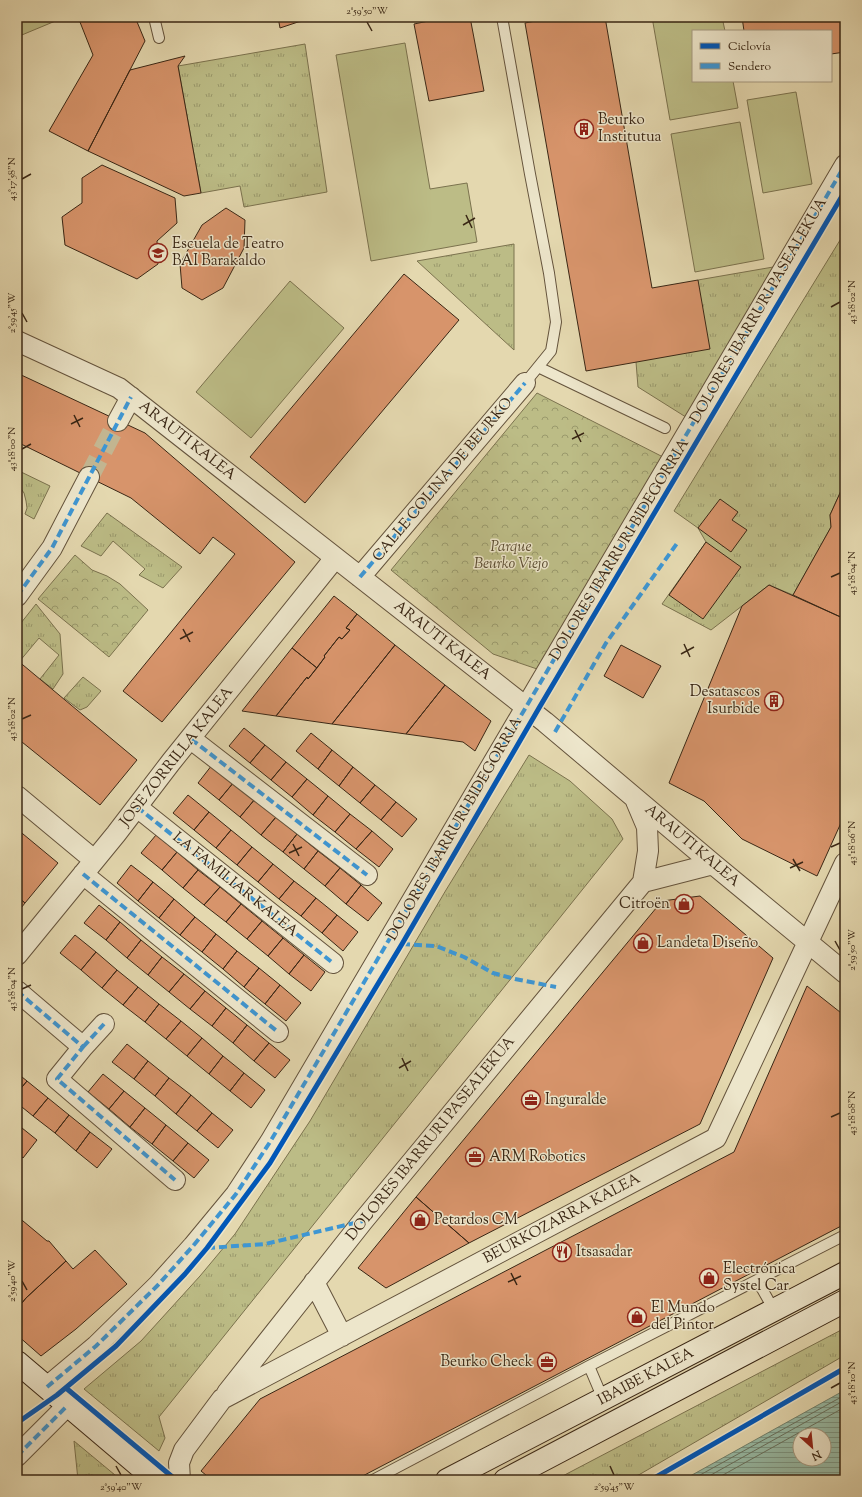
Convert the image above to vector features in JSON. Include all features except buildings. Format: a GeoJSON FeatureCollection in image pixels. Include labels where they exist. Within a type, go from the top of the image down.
{"type":"FeatureCollection","features":[{"type":"Feature","properties":{"kind":"main road","name":"IBAIBE KALEA"},"geometry":{"type":"LineString","coordinates":[[446,1480],[845,1273]]}},
{"type":"Feature","properties":{"kind":"main road","name":"IBAIBE KALEA"},"geometry":{"type":"LineString","coordinates":[[505,1480],[845,1301]]}},
{"type":"Feature","properties":{"kind":"main road"},"geometry":{"type":"LineString","coordinates":[[17,1362],[156,1480]]}},
{"type":"Feature","properties":{"kind":"street","name":"DOLORES IBARRURI PASEALEKUA"},"geometry":{"type":"LineString","coordinates":[[47,1387],[96,1346],[158,1285],[236,1194],[274,1135],[845,165]]}},
{"type":"Feature","properties":{"kind":"street","name":"ARAUTI KALEA"},"geometry":{"type":"LineString","coordinates":[[17,341],[119,388],[526,707],[845,973]]}},
{"type":"Feature","properties":{"kind":"street","name":"CALLE COLINA DE BEURKO"},"geometry":{"type":"LineString","coordinates":[[360,577],[525,383]]}},
{"type":"Feature","properties":{"kind":"street"},"geometry":{"type":"LineString","coordinates":[[118,421],[131,398]]}},
{"type":"Feature","properties":{"kind":"street"},"geometry":{"type":"LineString","coordinates":[[17,596],[52,548],[89,477]]}},
{"type":"Feature","properties":{"kind":"street","name":"JOSE ZORRILLA KALEA"},"geometry":{"type":"LineString","coordinates":[[17,955],[335,558]]}},
{"type":"Feature","properties":{"kind":"street"},"geometry":{"type":"LineString","coordinates":[[191,739],[367,875]]}},
{"type":"Feature","properties":{"kind":"street"},"geometry":{"type":"LineString","coordinates":[[17,796],[89,867],[278,1032]]}},
{"type":"Feature","properties":{"kind":"street"},"geometry":{"type":"LineString","coordinates":[[634,798],[647,827],[648,851],[643,882],[713,864]]}},
{"type":"Feature","properties":{"kind":"street","name":"LA FAMILIAR KALEA"},"geometry":{"type":"LineString","coordinates":[[137,807],[333,963]]}},
{"type":"Feature","properties":{"kind":"street","name":"BEURKOZARRA KALEA"},"geometry":{"type":"LineString","coordinates":[[180,1480],[179,1463],[184,1450],[222,1399],[716,1138],[845,863]]}},
{"type":"Feature","properties":{"kind":"street","name":"DOLORES IBARRURI PASEALEKUA"},"geometry":{"type":"LineString","coordinates":[[222,1399],[363,1221],[643,882]]}},
{"type":"Feature","properties":{"kind":"street"},"geometry":{"type":"LineString","coordinates":[[17,991],[83,1047]]}},
{"type":"Feature","properties":{"kind":"street"},"geometry":{"type":"LineString","coordinates":[[104,1024],[57,1079],[175,1180]]}},
{"type":"Feature","properties":{"kind":"street"},"geometry":{"type":"LineString","coordinates":[[314,1282],[342,1336]]}},
{"type":"Feature","properties":{"kind":"street"},"geometry":{"type":"LineString","coordinates":[[17,1456],[67,1406]]}},
{"type":"Feature","properties":{"kind":"lane"},"geometry":{"type":"LineString","coordinates":[[154,17],[159,38]]}},
{"type":"Feature","properties":{"kind":"lane"},"geometry":{"type":"LineString","coordinates":[[502,17],[549,273],[556,322],[551,351],[525,383]]}},
{"type":"Feature","properties":{"kind":"lane"},"geometry":{"type":"LineString","coordinates":[[538,367],[665,428]]}},
{"type":"Feature","properties":{"kind":"lane"},"geometry":{"type":"LineString","coordinates":[[373,1480],[589,1366],[845,1235]]}},
{"type":"Feature","properties":{"kind":"lane"},"geometry":{"type":"LineString","coordinates":[[757,1280],[774,1310]]}},
{"type":"Feature","properties":{"kind":"lane"},"geometry":{"type":"LineString","coordinates":[[589,1366],[603,1399]]}},
{"type":"Feature","properties":{"kind":"green space"},"geometry":{"type":"Polygon","coordinates":[[[17,17],[65,17],[17,37],[17,17]]]}},
{"type":"Feature","properties":{"kind":"green space"},"geometry":{"type":"Polygon","coordinates":[[[652,17],[722,17],[725,30],[692,30],[692,82],[733,82],[738,108],[670,120],[652,17]]]}},
{"type":"Feature","properties":{"kind":"green space"},"geometry":{"type":"Polygon","coordinates":[[[405,43],[430,189],[467,183],[477,242],[371,261],[336,55],[405,43]]]}},
{"type":"Feature","properties":{"kind":"green space"},"geometry":{"type":"Polygon","coordinates":[[[305,44],[327,192],[244,207],[240,186],[201,193],[178,66],[305,44]]]}},
{"type":"Feature","properties":{"kind":"green space"},"geometry":{"type":"Polygon","coordinates":[[[796,92],[812,184],[763,193],[747,100],[796,92]]]}},
{"type":"Feature","properties":{"kind":"green space"},"geometry":{"type":"Polygon","coordinates":[[[740,122],[764,259],[695,272],[671,134],[740,122]]]}},
{"type":"Feature","properties":{"kind":"green space"},"geometry":{"type":"Polygon","coordinates":[[[845,232],[845,482],[830,515],[831,527],[793,595],[769,585],[711,630],[662,604],[706,542],[698,528],[674,511],[845,232]]]}},
{"type":"Feature","properties":{"kind":"green space"},"geometry":{"type":"Polygon","coordinates":[[[514,244],[514,350],[417,261],[514,244]]]}},
{"type":"Feature","properties":{"kind":"green space"},"geometry":{"type":"Polygon","coordinates":[[[779,266],[689,419],[638,387],[636,362],[698,280],[779,266]]]}},
{"type":"Feature","properties":{"kind":"green space"},"geometry":{"type":"Polygon","coordinates":[[[290,281],[344,328],[251,438],[196,392],[290,281]]]}},
{"type":"Feature","properties":{"kind":"green space","name":"Parque Beurko Viejo"},"geometry":{"type":"Polygon","coordinates":[[[537,393],[667,459],[540,670],[493,654],[391,570],[537,393]]]}},
{"type":"Feature","properties":{"kind":"green space"},"geometry":{"type":"Polygon","coordinates":[[[17,470],[50,486],[34,519],[25,514],[27,508],[26,501],[24,493],[17,483],[17,470]]]}},
{"type":"Feature","properties":{"kind":"green space"},"geometry":{"type":"Polygon","coordinates":[[[107,513],[182,567],[163,588],[139,575],[145,569],[113,541],[101,556],[81,546],[107,513]]]}},
{"type":"Feature","properties":{"kind":"green space"},"geometry":{"type":"Polygon","coordinates":[[[75,555],[92,570],[107,576],[120,584],[148,610],[109,657],[38,599],[75,555]]]}},
{"type":"Feature","properties":{"kind":"green space"},"geometry":{"type":"Polygon","coordinates":[[[36,604],[60,634],[63,674],[53,689],[40,679],[59,655],[39,638],[19,662],[17,660],[17,628],[36,604]]]}},
{"type":"Feature","properties":{"kind":"green space"},"geometry":{"type":"Polygon","coordinates":[[[83,677],[101,691],[87,707],[80,710],[64,698],[83,677]]]}},
{"type":"Feature","properties":{"kind":"green space"},"geometry":{"type":"Polygon","coordinates":[[[529,755],[570,781],[612,819],[623,839],[159,1417],[165,1438],[159,1451],[84,1389],[141,1341],[200,1276],[235,1234],[310,1121],[446,890],[529,755]]]}},
{"type":"Feature","properties":{"kind":"green space"},"geometry":{"type":"Polygon","coordinates":[[[845,1328],[845,1355],[630,1480],[555,1480],[845,1328]]]}},
{"type":"Feature","properties":{"kind":"green space"},"geometry":{"type":"Polygon","coordinates":[[[74,1441],[121,1480],[78,1480],[74,1441]]]}},
{"type":"Feature","properties":{"kind":"water"},"geometry":{"type":"Polygon","coordinates":[[[845,1390],[845,1480],[683,1480],[845,1390]]]}},
{"type":"Feature","properties":{"kind":"tunnel"},"geometry":{"type":"LineString","coordinates":[[89,477],[118,421]]}},
{"type":"Feature","properties":{"kind":"marked path"},"geometry":{"type":"LineString","coordinates":[[47,1387],[96,1346],[158,1285],[236,1194],[270,1142],[845,165]]}},
{"type":"Feature","properties":{"kind":"marked path"},"geometry":{"type":"LineString","coordinates":[[360,577],[525,383]]}},
{"type":"Feature","properties":{"kind":"marked path"},"geometry":{"type":"LineString","coordinates":[[17,596],[52,548],[131,397]]}},
{"type":"Feature","properties":{"kind":"marked path"},"geometry":{"type":"LineString","coordinates":[[555,732],[606,643],[678,542]]}},
{"type":"Feature","properties":{"kind":"marked path"},"geometry":{"type":"LineString","coordinates":[[191,739],[367,875]]}},
{"type":"Feature","properties":{"kind":"marked path"},"geometry":{"type":"LineString","coordinates":[[137,807],[333,963]]}},
{"type":"Feature","properties":{"kind":"marked path"},"geometry":{"type":"LineString","coordinates":[[83,874],[278,1032]]}},
{"type":"Feature","properties":{"kind":"marked path"},"geometry":{"type":"LineString","coordinates":[[402,944],[436,946],[464,957],[493,973],[556,987]]}},
{"type":"Feature","properties":{"kind":"marked path"},"geometry":{"type":"LineString","coordinates":[[17,991],[83,1047],[57,1079],[175,1180]]}},
{"type":"Feature","properties":{"kind":"marked path"},"geometry":{"type":"LineString","coordinates":[[83,1047],[104,1024]]}},
{"type":"Feature","properties":{"kind":"marked path"},"geometry":{"type":"LineString","coordinates":[[207,1248],[265,1244],[363,1221]]}},
{"type":"Feature","properties":{"kind":"marked path"},"geometry":{"type":"LineString","coordinates":[[17,1456],[67,1406]]}},
{"type":"Feature","properties":{"kind":"cycle path","name":"DOLORES IBARRURI BIDEGORRIA"},"geometry":{"type":"LineString","coordinates":[[17,1423],[57,1395],[116,1346],[185,1274],[207,1248],[270,1163],[402,944],[539,708],[845,191]]}},
{"type":"Feature","properties":{"kind":"cycle path"},"geometry":{"type":"LineString","coordinates":[[651,1480],[845,1368]]}},
{"type":"Feature","properties":{"kind":"cycle path"},"geometry":{"type":"LineString","coordinates":[[66,1388],[176,1480]]}},
{"type":"Feature","properties":{"kind":"place","name":"Beurko Institutua"},"geometry":{"type":"Point","coordinates":[584,129]}},
{"type":"Feature","properties":{"kind":"place","name":"Escuela de Teatro BAI Barakaldo"},"geometry":{"type":"Point","coordinates":[158,253]}},
{"type":"Feature","properties":{"kind":"place","name":"Desatascos Isurbide"},"geometry":{"type":"Point","coordinates":[774,701]}},
{"type":"Feature","properties":{"kind":"place","name":"Citroën"},"geometry":{"type":"Point","coordinates":[684,904]}},
{"type":"Feature","properties":{"kind":"place","name":"Landeta Diseño"},"geometry":{"type":"Point","coordinates":[643,943]}},
{"type":"Feature","properties":{"kind":"place","name":"Inguralde"},"geometry":{"type":"Point","coordinates":[531,1100]}},
{"type":"Feature","properties":{"kind":"place","name":"ARM Robotics"},"geometry":{"type":"Point","coordinates":[475,1157]}},
{"type":"Feature","properties":{"kind":"place","name":"Petardos CM"},"geometry":{"type":"Point","coordinates":[420,1220]}},
{"type":"Feature","properties":{"kind":"place","name":"Itsasadar"},"geometry":{"type":"Point","coordinates":[562,1252]}},
{"type":"Feature","properties":{"kind":"place","name":"Electrónica Systel Car"},"geometry":{"type":"Point","coordinates":[709,1278]}},
{"type":"Feature","properties":{"kind":"place","name":"El Mundo del Pintor"},"geometry":{"type":"Point","coordinates":[637,1317]}},
{"type":"Feature","properties":{"kind":"place","name":"Beurko Check"},"geometry":{"type":"Point","coordinates":[547,1362]}}]}
